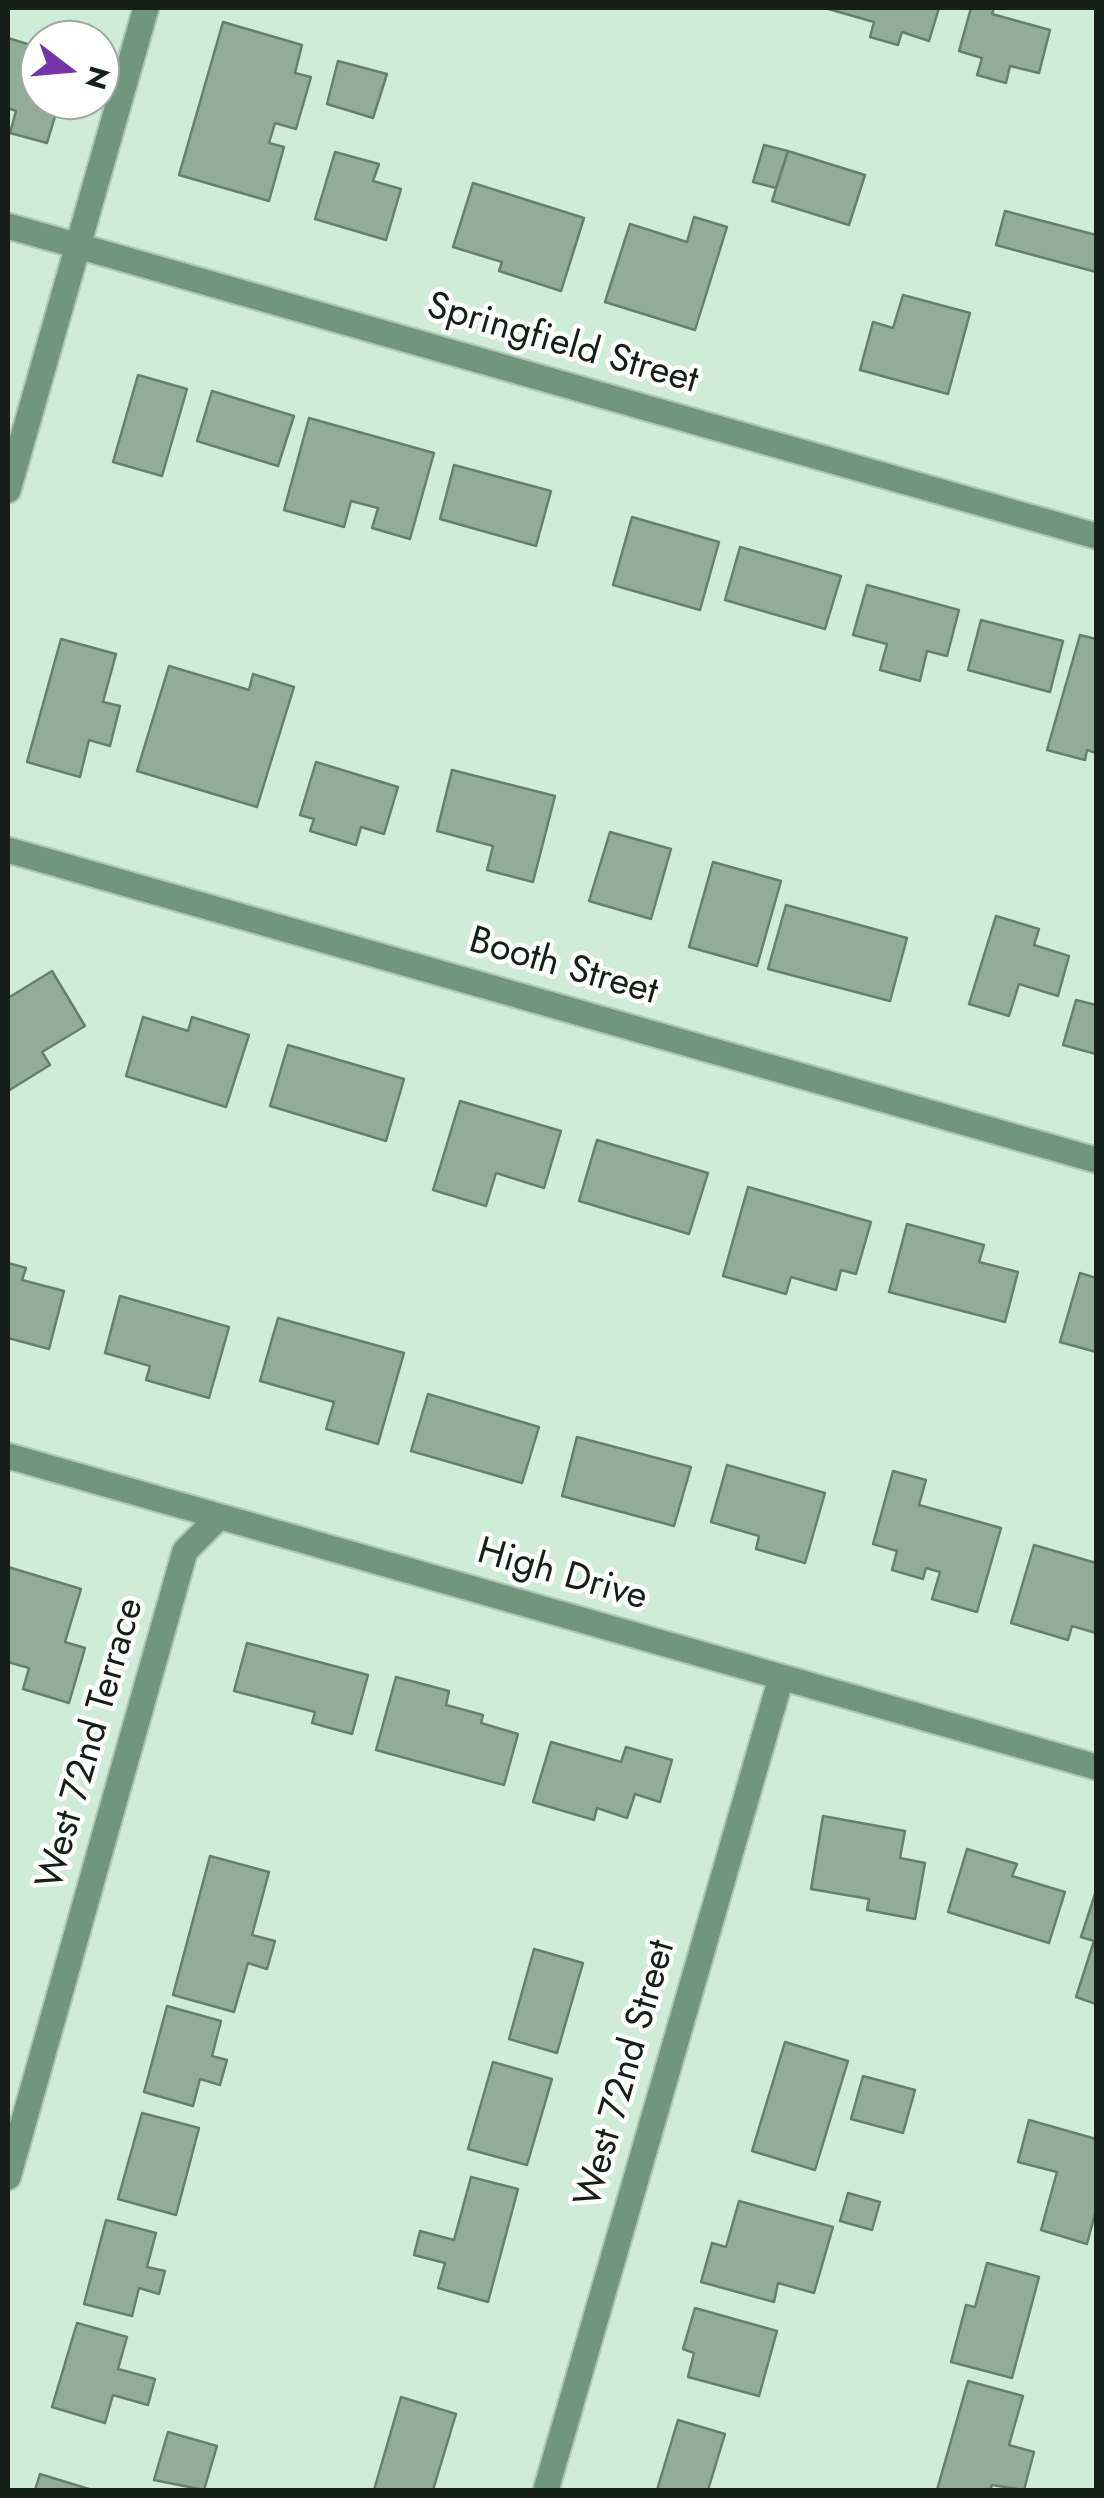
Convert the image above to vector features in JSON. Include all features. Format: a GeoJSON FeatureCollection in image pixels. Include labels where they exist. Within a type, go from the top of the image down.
{"type":"FeatureCollection","features":[{"type":"Feature","properties":{"kind":"street"},"geometry":{"type":"LineString","coordinates":[[8,490],[146,8]]}},
{"type":"Feature","properties":{"kind":"street","name":"Springfield Street"},"geometry":{"type":"LineString","coordinates":[[8,226],[1096,536]]}},
{"type":"Feature","properties":{"kind":"street","name":"Booth Street"},"geometry":{"type":"LineString","coordinates":[[8,850],[1096,1160]]}},
{"type":"Feature","properties":{"kind":"street","name":"High Drive"},"geometry":{"type":"LineString","coordinates":[[8,1456],[1096,1767]]}},
{"type":"Feature","properties":{"kind":"street","name":"West 72nd Terrace"},"geometry":{"type":"LineString","coordinates":[[8,2177],[186,1551],[219,1517]]}},
{"type":"Feature","properties":{"kind":"street","name":"West 72nd Street"},"geometry":{"type":"LineString","coordinates":[[546,2490],[781,1678]]}},
{"type":"Feature","properties":{"kind":"building"},"geometry":{"type":"Polygon","coordinates":[[[825,8],[939,8],[929,41],[902,32],[898,45],[870,37],[874,22],[825,8]]]}},
{"type":"Feature","properties":{"kind":"building"},"geometry":{"type":"Polygon","coordinates":[[[971,8],[994,8],[992,14],[1050,30],[1039,73],[1010,66],[1006,83],[977,75],[982,58],[959,51],[971,8]]]}},
{"type":"Feature","properties":{"kind":"building"},"geometry":{"type":"Polygon","coordinates":[[[223,22],[302,45],[295,73],[311,77],[296,129],[275,123],[269,143],[284,147],[269,201],[179,175],[223,22]]]}},
{"type":"Feature","properties":{"kind":"building"},"geometry":{"type":"Polygon","coordinates":[[[8,38],[20,42],[20,120],[54,120],[47,143],[10,133],[16,111],[8,108],[8,38]]]}},
{"type":"Feature","properties":{"kind":"building"},"geometry":{"type":"Polygon","coordinates":[[[338,61],[387,74],[373,118],[327,104],[338,61]]]}},
{"type":"Feature","properties":{"kind":"building"},"geometry":{"type":"Polygon","coordinates":[[[764,145],[788,151],[776,188],[753,182],[764,145]]]}},
{"type":"Feature","properties":{"kind":"building"},"geometry":{"type":"Polygon","coordinates":[[[788,151],[865,175],[849,225],[772,201],[788,151]]]}},
{"type":"Feature","properties":{"kind":"building"},"geometry":{"type":"Polygon","coordinates":[[[335,152],[379,164],[373,181],[401,189],[386,240],[315,219],[335,152]]]}},
{"type":"Feature","properties":{"kind":"building"},"geometry":{"type":"Polygon","coordinates":[[[473,183],[584,218],[561,291],[499,271],[502,262],[453,247],[473,183]]]}},
{"type":"Feature","properties":{"kind":"building"},"geometry":{"type":"Polygon","coordinates":[[[1005,211],[1096,235],[1096,272],[996,245],[1005,211]]]}},
{"type":"Feature","properties":{"kind":"building"},"geometry":{"type":"Polygon","coordinates":[[[694,217],[727,227],[695,330],[605,302],[630,224],[687,242],[694,217]]]}},
{"type":"Feature","properties":{"kind":"building"},"geometry":{"type":"Polygon","coordinates":[[[903,295],[970,313],[948,394],[860,370],[873,322],[893,328],[903,295]]]}},
{"type":"Feature","properties":{"kind":"building"},"geometry":{"type":"Polygon","coordinates":[[[138,375],[187,389],[162,476],[113,462],[138,375]]]}},
{"type":"Feature","properties":{"kind":"building"},"geometry":{"type":"Polygon","coordinates":[[[212,391],[294,416],[278,466],[197,441],[212,391]]]}},
{"type":"Feature","properties":{"kind":"building"},"geometry":{"type":"Polygon","coordinates":[[[309,418],[434,453],[410,539],[372,528],[378,508],[351,501],[344,527],[284,510],[309,418]]]}},
{"type":"Feature","properties":{"kind":"building"},"geometry":{"type":"Polygon","coordinates":[[[454,465],[551,491],[536,546],[440,519],[454,465]]]}},
{"type":"Feature","properties":{"kind":"building"},"geometry":{"type":"Polygon","coordinates":[[[632,517],[719,542],[700,610],[613,585],[632,517]]]}},
{"type":"Feature","properties":{"kind":"building"},"geometry":{"type":"Polygon","coordinates":[[[740,547],[841,576],[825,629],[725,600],[740,547]]]}},
{"type":"Feature","properties":{"kind":"building"},"geometry":{"type":"Polygon","coordinates":[[[867,585],[959,610],[947,656],[927,651],[920,681],[880,670],[887,644],[853,635],[867,585]]]}},
{"type":"Feature","properties":{"kind":"building"},"geometry":{"type":"Polygon","coordinates":[[[981,620],[1063,641],[1050,692],[968,670],[981,620]]]}},
{"type":"Feature","properties":{"kind":"building"},"geometry":{"type":"Polygon","coordinates":[[[1080,635],[1096,639],[1096,753],[1087,750],[1085,760],[1047,750],[1080,635]]]}},
{"type":"Feature","properties":{"kind":"building"},"geometry":{"type":"Polygon","coordinates":[[[61,639],[116,654],[103,702],[120,706],[110,746],[89,740],[80,777],[27,762],[61,639]]]}},
{"type":"Feature","properties":{"kind":"building"},"geometry":{"type":"Polygon","coordinates":[[[169,666],[249,690],[253,674],[294,687],[257,807],[137,771],[169,666]]]}},
{"type":"Feature","properties":{"kind":"building"},"geometry":{"type":"Polygon","coordinates":[[[316,762],[398,787],[384,834],[361,827],[356,845],[310,831],[314,819],[300,815],[316,762]]]}},
{"type":"Feature","properties":{"kind":"building"},"geometry":{"type":"Polygon","coordinates":[[[452,770],[555,796],[533,882],[487,870],[493,846],[437,831],[452,770]]]}},
{"type":"Feature","properties":{"kind":"building"},"geometry":{"type":"Polygon","coordinates":[[[610,832],[671,849],[651,919],[589,901],[610,832]]]}},
{"type":"Feature","properties":{"kind":"building"},"geometry":{"type":"Polygon","coordinates":[[[713,862],[781,881],[757,966],[689,947],[713,862]]]}},
{"type":"Feature","properties":{"kind":"building"},"geometry":{"type":"Polygon","coordinates":[[[786,905],[907,938],[890,1001],[768,969],[786,905]]]}},
{"type":"Feature","properties":{"kind":"building"},"geometry":{"type":"Polygon","coordinates":[[[996,916],[1039,929],[1034,945],[1069,956],[1058,996],[1019,984],[1009,1016],[969,1004],[996,916]]]}},
{"type":"Feature","properties":{"kind":"building"},"geometry":{"type":"Polygon","coordinates":[[[52,971],[85,1026],[42,1052],[50,1065],[8,1091],[8,998],[52,971]]]}},
{"type":"Feature","properties":{"kind":"building"},"geometry":{"type":"Polygon","coordinates":[[[1076,1000],[1096,1005],[1096,1054],[1063,1045],[1076,1000]]]}},
{"type":"Feature","properties":{"kind":"building"},"geometry":{"type":"Polygon","coordinates":[[[143,1017],[188,1031],[192,1017],[249,1035],[226,1107],[126,1076],[143,1017]]]}},
{"type":"Feature","properties":{"kind":"building"},"geometry":{"type":"Polygon","coordinates":[[[288,1045],[404,1079],[386,1141],[270,1106],[288,1045]]]}},
{"type":"Feature","properties":{"kind":"building"},"geometry":{"type":"Polygon","coordinates":[[[460,1101],[561,1131],[544,1188],[496,1173],[486,1206],[433,1190],[460,1101]]]}},
{"type":"Feature","properties":{"kind":"building"},"geometry":{"type":"Polygon","coordinates":[[[597,1140],[708,1173],[689,1234],[579,1201],[597,1140]]]}},
{"type":"Feature","properties":{"kind":"building"},"geometry":{"type":"Polygon","coordinates":[[[748,1187],[871,1222],[856,1274],[841,1270],[836,1290],[791,1277],[786,1294],[723,1276],[748,1187]]]}},
{"type":"Feature","properties":{"kind":"building"},"geometry":{"type":"Polygon","coordinates":[[[907,1224],[984,1245],[979,1262],[1018,1272],[1005,1322],[889,1292],[907,1224]]]}},
{"type":"Feature","properties":{"kind":"building"},"geometry":{"type":"Polygon","coordinates":[[[8,1263],[26,1268],[22,1280],[64,1291],[49,1349],[8,1338],[8,1263]]]}},
{"type":"Feature","properties":{"kind":"building"},"geometry":{"type":"Polygon","coordinates":[[[1080,1273],[1096,1278],[1096,1352],[1060,1342],[1080,1273]]]}},
{"type":"Feature","properties":{"kind":"building"},"geometry":{"type":"Polygon","coordinates":[[[120,1296],[229,1327],[209,1398],[146,1380],[150,1366],[105,1353],[120,1296]]]}},
{"type":"Feature","properties":{"kind":"building"},"geometry":{"type":"Polygon","coordinates":[[[278,1318],[404,1353],[378,1444],[326,1429],[334,1402],[260,1381],[278,1318]]]}},
{"type":"Feature","properties":{"kind":"building"},"geometry":{"type":"Polygon","coordinates":[[[428,1394],[539,1427],[522,1483],[411,1451],[428,1394]]]}},
{"type":"Feature","properties":{"kind":"building"},"geometry":{"type":"Polygon","coordinates":[[[577,1437],[691,1467],[674,1526],[562,1496],[577,1437]]]}},
{"type":"Feature","properties":{"kind":"building"},"geometry":{"type":"Polygon","coordinates":[[[727,1465],[825,1493],[805,1563],[756,1549],[759,1536],[711,1522],[727,1465]]]}},
{"type":"Feature","properties":{"kind":"building"},"geometry":{"type":"Polygon","coordinates":[[[893,1471],[926,1480],[919,1505],[1001,1528],[977,1612],[932,1599],[940,1572],[926,1568],[923,1579],[892,1570],[897,1551],[873,1544],[893,1471]]]}},
{"type":"Feature","properties":{"kind":"building"},"geometry":{"type":"Polygon","coordinates":[[[1034,1545],[1096,1563],[1096,1633],[1072,1626],[1068,1640],[1011,1623],[1034,1545]]]}},
{"type":"Feature","properties":{"kind":"building"},"geometry":{"type":"Polygon","coordinates":[[[8,1567],[81,1589],[65,1642],[85,1648],[69,1703],[23,1689],[29,1668],[8,1662],[8,1567]]]}},
{"type":"Feature","properties":{"kind":"building"},"geometry":{"type":"Polygon","coordinates":[[[247,1643],[368,1675],[352,1734],[312,1723],[315,1712],[234,1691],[247,1643]]]}},
{"type":"Feature","properties":{"kind":"building"},"geometry":{"type":"Polygon","coordinates":[[[396,1677],[449,1691],[446,1705],[483,1715],[481,1723],[518,1734],[504,1785],[376,1750],[396,1677]]]}},
{"type":"Feature","properties":{"kind":"building"},"geometry":{"type":"Polygon","coordinates":[[[551,1742],[621,1762],[626,1747],[672,1760],[660,1802],[635,1794],[627,1818],[597,1808],[594,1820],[533,1802],[551,1742]]]}},
{"type":"Feature","properties":{"kind":"building"},"geometry":{"type":"Polygon","coordinates":[[[823,1816],[905,1831],[900,1858],[925,1863],[915,1919],[867,1910],[869,1899],[811,1889],[823,1816]]]}},
{"type":"Feature","properties":{"kind":"building"},"geometry":{"type":"Polygon","coordinates":[[[967,1849],[1017,1864],[1012,1876],[1065,1892],[1049,1943],[948,1912],[967,1849]]]}},
{"type":"Feature","properties":{"kind":"building"},"geometry":{"type":"Polygon","coordinates":[[[210,1856],[269,1872],[252,1935],[275,1941],[267,1969],[248,1963],[234,2012],[173,1995],[210,1856]]]}},
{"type":"Feature","properties":{"kind":"building"},"geometry":{"type":"Polygon","coordinates":[[[1096,1891],[1096,2004],[1076,1997],[1094,1941],[1081,1937],[1096,1891]]]}},
{"type":"Feature","properties":{"kind":"building"},"geometry":{"type":"Polygon","coordinates":[[[534,1949],[583,1963],[557,2053],[509,2039],[534,1949]]]}},
{"type":"Feature","properties":{"kind":"building"},"geometry":{"type":"Polygon","coordinates":[[[167,2006],[221,2021],[212,2056],[227,2060],[220,2085],[200,2079],[193,2106],[144,2092],[167,2006]]]}},
{"type":"Feature","properties":{"kind":"building"},"geometry":{"type":"Polygon","coordinates":[[[785,2042],[848,2061],[815,2170],[752,2151],[785,2042]]]}},
{"type":"Feature","properties":{"kind":"building"},"geometry":{"type":"Polygon","coordinates":[[[493,2062],[552,2079],[527,2165],[468,2149],[493,2062]]]}},
{"type":"Feature","properties":{"kind":"building"},"geometry":{"type":"Polygon","coordinates":[[[863,2076],[915,2090],[903,2133],[851,2119],[863,2076]]]}},
{"type":"Feature","properties":{"kind":"building"},"geometry":{"type":"Polygon","coordinates":[[[142,2113],[199,2128],[176,2215],[118,2199],[142,2113]]]}},
{"type":"Feature","properties":{"kind":"building"},"geometry":{"type":"Polygon","coordinates":[[[1029,2120],[1096,2139],[1096,2210],[1087,2244],[1041,2230],[1057,2172],[1018,2162],[1029,2120]]]}},
{"type":"Feature","properties":{"kind":"building"},"geometry":{"type":"Polygon","coordinates":[[[471,2177],[518,2189],[488,2302],[438,2288],[445,2263],[414,2255],[420,2231],[454,2240],[471,2177]]]}},
{"type":"Feature","properties":{"kind":"building"},"geometry":{"type":"Polygon","coordinates":[[[848,2193],[880,2202],[872,2230],[840,2221],[848,2193]]]}},
{"type":"Feature","properties":{"kind":"building"},"geometry":{"type":"Polygon","coordinates":[[[739,2201],[833,2227],[814,2293],[778,2283],[774,2302],[701,2282],[712,2243],[726,2247],[739,2201]]]}},
{"type":"Feature","properties":{"kind":"building"},"geometry":{"type":"Polygon","coordinates":[[[106,2220],[156,2233],[147,2267],[165,2271],[159,2294],[139,2288],[132,2316],[84,2304],[106,2220]]]}},
{"type":"Feature","properties":{"kind":"building"},"geometry":{"type":"Polygon","coordinates":[[[987,2263],[1039,2277],[1012,2378],[951,2362],[966,2305],[975,2307],[987,2263]]]}},
{"type":"Feature","properties":{"kind":"building"},"geometry":{"type":"Polygon","coordinates":[[[695,2308],[777,2331],[759,2396],[688,2377],[694,2353],[683,2349],[695,2308]]]}},
{"type":"Feature","properties":{"kind":"building"},"geometry":{"type":"Polygon","coordinates":[[[77,2323],[127,2337],[118,2369],[155,2379],[148,2405],[113,2395],[105,2423],[52,2407],[77,2323]]]}},
{"type":"Feature","properties":{"kind":"building"},"geometry":{"type":"Polygon","coordinates":[[[968,2381],[1023,2396],[1009,2445],[1034,2452],[1024,2490],[992,2485],[990,2490],[937,2490],[968,2381]]]}},
{"type":"Feature","properties":{"kind":"building"},"geometry":{"type":"Polygon","coordinates":[[[401,2397],[456,2414],[433,2490],[374,2490],[401,2397]]]}},
{"type":"Feature","properties":{"kind":"building"},"geometry":{"type":"Polygon","coordinates":[[[678,2420],[725,2434],[708,2490],[657,2490],[678,2420]]]}},
{"type":"Feature","properties":{"kind":"building"},"geometry":{"type":"Polygon","coordinates":[[[168,2432],[217,2446],[204,2490],[154,2480],[168,2432]]]}},
{"type":"Feature","properties":{"kind":"building"},"geometry":{"type":"Polygon","coordinates":[[[40,2474],[92,2490],[35,2490],[40,2474]]]}}]}
